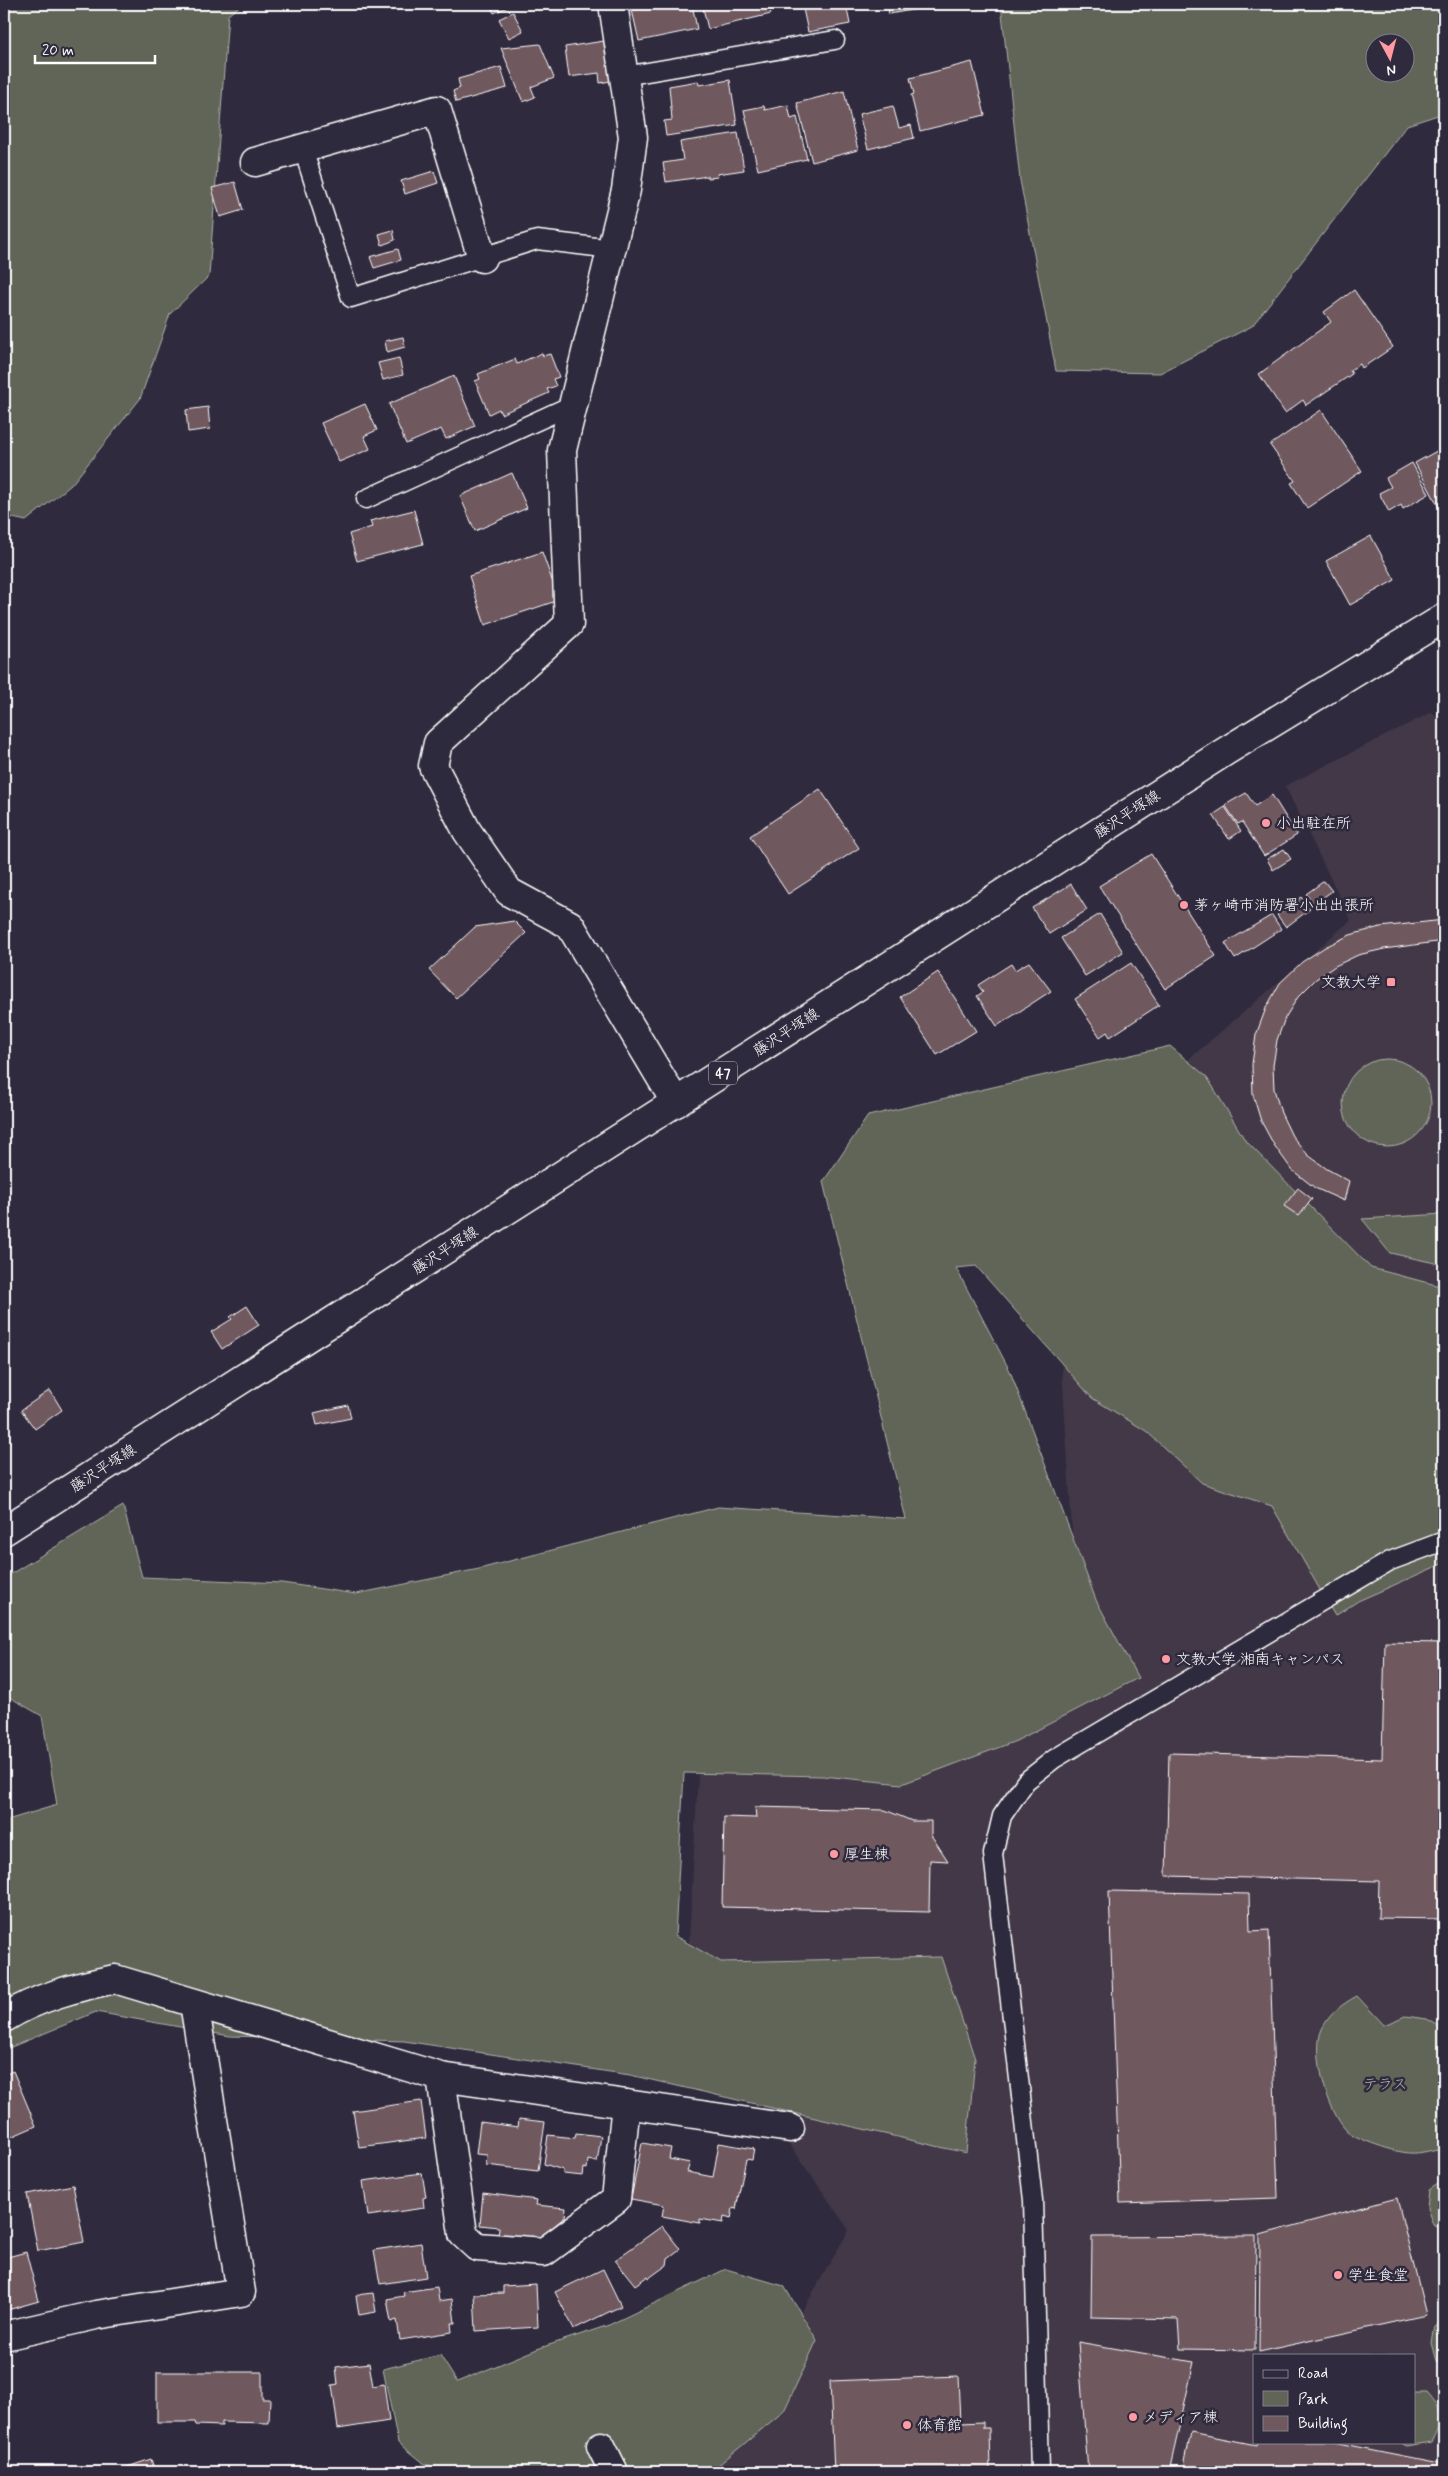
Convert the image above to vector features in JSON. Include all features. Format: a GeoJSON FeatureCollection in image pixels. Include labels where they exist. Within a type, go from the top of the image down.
{"type":"FeatureCollection","features":[{"type":"Feature","properties":{"kind":"street"},"geometry":{"type":"LineString","coordinates":[[613,4],[633,138],[626,190],[562,450],[568,624],[438,743],[433,766],[467,832],[509,892],[570,925],[676,1103]]}},
{"type":"Feature","properties":{"kind":"street"},"geometry":{"type":"LineString","coordinates":[[256,162],[437,110],[482,258]]}},
{"type":"Feature","properties":{"kind":"street","name":"藤沢平塚線"},"geometry":{"type":"LineString","coordinates":[[4,1531],[1226,751],[1444,618]]}},
{"type":"Feature","properties":{"kind":"street"},"geometry":{"type":"LineString","coordinates":[[4,2018],[23,2006],[76,1987],[115,1978],[441,2077],[790,2128]]}},
{"type":"Feature","properties":{"kind":"street"},"geometry":{"type":"LineString","coordinates":[[4,2336],[96,2315],[241,2292],[194,2003]]}},
{"type":"Feature","properties":{"kind":"street"},"geometry":{"type":"LineString","coordinates":[[441,2077],[463,2234],[477,2247],[544,2252],[616,2199],[626,2104]]}},
{"type":"Feature","properties":{"kind":"street"},"geometry":{"type":"LineString","coordinates":[[600,2446],[614,2472]]}},
{"type":"Feature","properties":{"kind":"lane"},"geometry":{"type":"LineString","coordinates":[[624,76],[835,40]]}},
{"type":"Feature","properties":{"kind":"lane"},"geometry":{"type":"LineString","coordinates":[[303,148],[351,298],[537,240],[612,249]]}},
{"type":"Feature","properties":{"kind":"lane"},"geometry":{"type":"LineString","coordinates":[[366,499],[574,404]]}},
{"type":"Feature","properties":{"kind":"lane"},"geometry":{"type":"LineString","coordinates":[[1040,2472],[1033,2200],[993,1854],[1002,1816],[1026,1781],[1054,1759],[1390,1561],[1444,1541]]}},
{"type":"Feature","properties":{"kind":"shaded area","name":"文教大学 湘南キャンパス"},"geometry":{"type":"Polygon","coordinates":[[[1432,712],[1444,721],[1444,2472],[709,2472],[849,2230],[686,1995],[700,1740],[1075,1578],[1050,1178],[1351,920],[1285,786],[1432,712]]]}},
{"type":"Feature","properties":{"kind":"green space"},"geometry":{"type":"Polygon","coordinates":[[[4,4],[242,4],[228,15],[209,276],[170,314],[140,399],[71,485],[26,521],[4,516],[4,4]]]}},
{"type":"Feature","properties":{"kind":"green space"},"geometry":{"type":"Polygon","coordinates":[[[1001,4],[1444,4],[1444,113],[1407,125],[1252,326],[1160,373],[1056,371],[1020,180],[1001,4]]]}},
{"type":"Feature","properties":{"kind":"green space"},"geometry":{"type":"Polygon","coordinates":[[[1170,1046],[1207,1077],[1245,1140],[1371,1268],[1444,1287],[1444,1563],[1358,1601],[1335,1616],[1272,1506],[1202,1483],[1146,1431],[1092,1398],[976,1266],[956,1268],[1010,1371],[1096,1600],[1138,1678],[1016,1741],[902,1784],[823,1776],[684,1773],[675,1936],[721,1962],[941,1957],[975,2059],[966,2153],[630,2075],[404,2041],[230,2036],[96,2012],[4,2050],[4,1821],[57,1805],[42,1716],[4,1694],[4,1578],[123,1506],[142,1577],[282,1583],[356,1594],[479,1569],[718,1507],[906,1519],[823,1182],[868,1116],[1170,1046]]]}},
{"type":"Feature","properties":{"kind":"green space"},"geometry":{"type":"Polygon","coordinates":[[[1387,1059],[1404,1062],[1418,1072],[1428,1086],[1431,1103],[1428,1120],[1418,1134],[1404,1144],[1387,1147],[1370,1144],[1356,1134],[1346,1120],[1343,1103],[1346,1086],[1356,1072],[1370,1062],[1387,1059]]]}},
{"type":"Feature","properties":{"kind":"green space"},"geometry":{"type":"Polygon","coordinates":[[[1444,1214],[1444,1265],[1390,1253],[1362,1219],[1444,1214]]]}},
{"type":"Feature","properties":{"kind":"green space","name":"テラス"},"geometry":{"type":"Polygon","coordinates":[[[1357,1996],[1384,2025],[1405,2016],[1427,2019],[1444,2029],[1444,2148],[1414,2153],[1396,2151],[1351,2134],[1339,2121],[1323,2081],[1320,2066],[1319,2039],[1325,2023],[1341,2006],[1357,1996]]]}},
{"type":"Feature","properties":{"kind":"green space"},"geometry":{"type":"Polygon","coordinates":[[[1444,2180],[1444,2230],[1433,2225],[1427,2208],[1429,2190],[1444,2180]]]}},
{"type":"Feature","properties":{"kind":"green space"},"geometry":{"type":"Polygon","coordinates":[[[726,2269],[784,2286],[817,2340],[784,2411],[710,2472],[452,2472],[424,2464],[398,2443],[383,2369],[440,2355],[457,2382],[537,2349],[609,2325],[726,2269]]]}},
{"type":"Feature","properties":{"kind":"green space"},"geometry":{"type":"Polygon","coordinates":[[[1444,2319],[1444,2364],[1437,2361],[1432,2343],[1435,2326],[1444,2319]]]}},
{"type":"Feature","properties":{"kind":"green space"},"geometry":{"type":"Polygon","coordinates":[[[1416,2393],[1426,2393],[1438,2411],[1438,2428],[1431,2442],[1408,2446],[1403,2444],[1416,2444],[1416,2393]]]}},
{"type":"Feature","properties":{"kind":"building"},"geometry":{"type":"Polygon","coordinates":[[[489,4],[514,4],[494,13],[489,4]]]}},
{"type":"Feature","properties":{"kind":"building"},"geometry":{"type":"Polygon","coordinates":[[[662,4],[692,4],[697,29],[639,41],[632,10],[662,4]]]}},
{"type":"Feature","properties":{"kind":"building"},"geometry":{"type":"Polygon","coordinates":[[[702,4],[769,4],[771,14],[708,29],[702,4]]]}},
{"type":"Feature","properties":{"kind":"building"},"geometry":{"type":"Polygon","coordinates":[[[802,4],[846,4],[850,24],[808,32],[802,4]]]}},
{"type":"Feature","properties":{"kind":"building"},"geometry":{"type":"Polygon","coordinates":[[[887,4],[947,4],[889,14],[887,4]]]}},
{"type":"Feature","properties":{"kind":"building"},"geometry":{"type":"Polygon","coordinates":[[[513,12],[523,31],[509,38],[499,19],[513,12]]]}},
{"type":"Feature","properties":{"kind":"building"},"geometry":{"type":"Polygon","coordinates":[[[604,41],[610,81],[600,83],[599,73],[569,77],[565,47],[604,41]]]}},
{"type":"Feature","properties":{"kind":"building"},"geometry":{"type":"Polygon","coordinates":[[[540,44],[554,78],[531,87],[535,97],[523,102],[501,48],[540,44]]]}},
{"type":"Feature","properties":{"kind":"building"},"geometry":{"type":"Polygon","coordinates":[[[972,62],[985,115],[920,131],[911,95],[914,94],[910,78],[972,62]]]}},
{"type":"Feature","properties":{"kind":"building"},"geometry":{"type":"Polygon","coordinates":[[[501,67],[507,88],[456,102],[453,91],[460,88],[458,79],[501,67]]]}},
{"type":"Feature","properties":{"kind":"building"},"geometry":{"type":"Polygon","coordinates":[[[730,80],[737,125],[666,136],[664,121],[672,120],[669,86],[698,81],[699,85],[730,80]]]}},
{"type":"Feature","properties":{"kind":"building"},"geometry":{"type":"Polygon","coordinates":[[[844,91],[858,150],[812,162],[797,103],[844,91]]]}},
{"type":"Feature","properties":{"kind":"building"},"geometry":{"type":"Polygon","coordinates":[[[788,105],[791,119],[797,117],[807,159],[758,170],[744,110],[764,106],[765,110],[788,105]]]}},
{"type":"Feature","properties":{"kind":"building"},"geometry":{"type":"Polygon","coordinates":[[[893,106],[899,128],[911,125],[914,138],[868,149],[859,114],[893,106]]]}},
{"type":"Feature","properties":{"kind":"building"},"geometry":{"type":"Polygon","coordinates":[[[738,133],[744,170],[717,174],[718,177],[708,178],[708,176],[666,182],[663,163],[683,160],[680,142],[738,133]]]}},
{"type":"Feature","properties":{"kind":"building"},"geometry":{"type":"Polygon","coordinates":[[[434,171],[438,183],[405,194],[401,181],[434,171]]]}},
{"type":"Feature","properties":{"kind":"building"},"geometry":{"type":"Polygon","coordinates":[[[235,182],[243,210],[220,217],[212,188],[235,182]]]}},
{"type":"Feature","properties":{"kind":"building"},"geometry":{"type":"Polygon","coordinates":[[[393,230],[395,240],[382,245],[379,234],[393,230]]]}},
{"type":"Feature","properties":{"kind":"building"},"geometry":{"type":"Polygon","coordinates":[[[398,249],[401,260],[374,268],[370,257],[398,249]]]}},
{"type":"Feature","properties":{"kind":"building"},"geometry":{"type":"Polygon","coordinates":[[[1354,290],[1393,347],[1362,368],[1360,364],[1350,370],[1352,374],[1306,405],[1303,400],[1285,413],[1259,374],[1331,322],[1324,312],[1354,290]]]}},
{"type":"Feature","properties":{"kind":"building"},"geometry":{"type":"Polygon","coordinates":[[[403,337],[405,347],[387,352],[385,341],[403,337]]]}},
{"type":"Feature","properties":{"kind":"building"},"geometry":{"type":"Polygon","coordinates":[[[542,353],[543,356],[550,354],[559,377],[553,379],[556,386],[547,389],[549,393],[501,414],[499,409],[489,414],[475,381],[480,379],[478,374],[515,359],[517,364],[542,353]]]}},
{"type":"Feature","properties":{"kind":"building"},"geometry":{"type":"Polygon","coordinates":[[[399,358],[403,375],[383,380],[378,363],[399,358]]]}},
{"type":"Feature","properties":{"kind":"building"},"geometry":{"type":"Polygon","coordinates":[[[454,376],[475,426],[446,439],[441,429],[406,444],[389,404],[454,376]]]}},
{"type":"Feature","properties":{"kind":"building"},"geometry":{"type":"Polygon","coordinates":[[[365,404],[377,430],[364,436],[370,449],[339,462],[321,423],[365,404]]]}},
{"type":"Feature","properties":{"kind":"building"},"geometry":{"type":"Polygon","coordinates":[[[208,407],[210,429],[188,432],[186,410],[208,407]]]}},
{"type":"Feature","properties":{"kind":"building"},"geometry":{"type":"Polygon","coordinates":[[[1321,410],[1362,471],[1307,508],[1291,483],[1295,481],[1270,445],[1321,410]]]}},
{"type":"Feature","properties":{"kind":"building"},"geometry":{"type":"Polygon","coordinates":[[[1444,447],[1444,507],[1440,509],[1415,463],[1444,447]]]}},
{"type":"Feature","properties":{"kind":"building"},"geometry":{"type":"Polygon","coordinates":[[[1412,463],[1429,494],[1403,509],[1401,505],[1389,512],[1379,493],[1391,487],[1386,478],[1412,463]]]}},
{"type":"Feature","properties":{"kind":"building"},"geometry":{"type":"Polygon","coordinates":[[[512,473],[527,508],[475,531],[460,496],[512,473]]]}},
{"type":"Feature","properties":{"kind":"building"},"geometry":{"type":"Polygon","coordinates":[[[414,510],[423,544],[357,561],[349,534],[372,527],[370,521],[414,510]]]}},
{"type":"Feature","properties":{"kind":"building"},"geometry":{"type":"Polygon","coordinates":[[[1371,536],[1395,580],[1350,605],[1326,561],[1371,536]]]}},
{"type":"Feature","properties":{"kind":"building"},"geometry":{"type":"Polygon","coordinates":[[[542,552],[559,600],[485,625],[469,576],[542,552]]]}},
{"type":"Feature","properties":{"kind":"building"},"geometry":{"type":"Polygon","coordinates":[[[820,789],[859,848],[788,894],[750,836],[820,789]]]}},
{"type":"Feature","properties":{"kind":"building","name":"小出駐在所"},"geometry":{"type":"Polygon","coordinates":[[[1246,793],[1255,806],[1272,795],[1297,835],[1264,856],[1242,822],[1238,824],[1225,805],[1246,793]]]}},
{"type":"Feature","properties":{"kind":"building"},"geometry":{"type":"Polygon","coordinates":[[[1225,807],[1241,831],[1229,839],[1213,815],[1225,807]]]}},
{"type":"Feature","properties":{"kind":"building"},"geometry":{"type":"Polygon","coordinates":[[[1284,849],[1291,859],[1273,870],[1267,859],[1284,849]]]}},
{"type":"Feature","properties":{"kind":"building"},"geometry":{"type":"Polygon","coordinates":[[[1151,854],[1216,956],[1165,989],[1099,886],[1151,854]]]}},
{"type":"Feature","properties":{"kind":"building"},"geometry":{"type":"Polygon","coordinates":[[[1324,881],[1332,891],[1314,904],[1306,894],[1324,881]]]}},
{"type":"Feature","properties":{"kind":"building"},"geometry":{"type":"Polygon","coordinates":[[[1071,884],[1087,910],[1049,934],[1032,908],[1071,884]]]}},
{"type":"Feature","properties":{"kind":"building"},"geometry":{"type":"Polygon","coordinates":[[[1301,897],[1310,909],[1286,927],[1277,915],[1301,897]]]}},
{"type":"Feature","properties":{"kind":"building"},"geometry":{"type":"Polygon","coordinates":[[[1100,914],[1123,952],[1085,976],[1061,938],[1100,914]]]}},
{"type":"Feature","properties":{"kind":"building"},"geometry":{"type":"Polygon","coordinates":[[[1272,915],[1281,929],[1235,959],[1225,943],[1272,915]]]}},
{"type":"Feature","properties":{"kind":"building"},"geometry":{"type":"Polygon","coordinates":[[[1444,920],[1444,941],[1384,949],[1358,955],[1335,966],[1316,979],[1298,997],[1285,1018],[1277,1040],[1273,1066],[1274,1089],[1281,1113],[1292,1136],[1308,1155],[1327,1169],[1349,1181],[1344,1201],[1315,1188],[1292,1170],[1274,1145],[1261,1121],[1253,1095],[1252,1064],[1256,1035],[1266,1008],[1280,983],[1302,962],[1325,947],[1350,935],[1380,927],[1444,920]]]}},
{"type":"Feature","properties":{"kind":"building"},"geometry":{"type":"Polygon","coordinates":[[[514,921],[526,933],[456,998],[429,970],[475,927],[514,921]]]}},
{"type":"Feature","properties":{"kind":"building"},"geometry":{"type":"Polygon","coordinates":[[[1029,962],[1051,991],[997,1026],[977,996],[983,992],[978,985],[1011,964],[1015,970],[1029,962]]]}},
{"type":"Feature","properties":{"kind":"building"},"geometry":{"type":"Polygon","coordinates":[[[1131,963],[1159,1005],[1110,1037],[1107,1032],[1100,1037],[1075,999],[1131,963]]]}},
{"type":"Feature","properties":{"kind":"building"},"geometry":{"type":"Polygon","coordinates":[[[938,972],[976,1031],[937,1055],[900,997],[938,972]]]}},
{"type":"Feature","properties":{"kind":"building"},"geometry":{"type":"Polygon","coordinates":[[[1298,1188],[1312,1199],[1299,1216],[1284,1206],[1298,1188]]]}},
{"type":"Feature","properties":{"kind":"building"},"geometry":{"type":"Polygon","coordinates":[[[247,1306],[259,1325],[222,1349],[211,1332],[232,1319],[230,1317],[247,1306]]]}},
{"type":"Feature","properties":{"kind":"building"},"geometry":{"type":"Polygon","coordinates":[[[50,1390],[62,1410],[35,1429],[21,1410],[50,1390]]]}},
{"type":"Feature","properties":{"kind":"building"},"geometry":{"type":"Polygon","coordinates":[[[348,1405],[351,1418],[317,1425],[314,1413],[348,1405]]]}},
{"type":"Feature","properties":{"kind":"building"},"geometry":{"type":"Polygon","coordinates":[[[1385,1642],[1444,1643],[1444,1726],[1442,1726],[1440,1807],[1444,1807],[1444,1919],[1378,1918],[1379,1881],[1166,1876],[1169,1753],[1382,1759],[1385,1642]]]}},
{"type":"Feature","properties":{"kind":"building","name":"厚生棟"},"geometry":{"type":"Polygon","coordinates":[[[755,1807],[885,1810],[912,1821],[931,1821],[931,1835],[948,1861],[930,1860],[929,1912],[722,1907],[724,1817],[756,1818],[755,1807]]]}},
{"type":"Feature","properties":{"kind":"building"},"geometry":{"type":"Polygon","coordinates":[[[1109,1891],[1249,1894],[1250,1931],[1269,1930],[1278,2198],[1120,2203],[1109,1891]]]}},
{"type":"Feature","properties":{"kind":"building"},"geometry":{"type":"Polygon","coordinates":[[[13,2071],[36,2126],[4,2140],[4,2075],[13,2071]]]}},
{"type":"Feature","properties":{"kind":"building"},"geometry":{"type":"Polygon","coordinates":[[[421,2101],[426,2138],[359,2147],[353,2111],[421,2101]]]}},
{"type":"Feature","properties":{"kind":"building"},"geometry":{"type":"Polygon","coordinates":[[[519,2119],[545,2122],[538,2171],[486,2165],[487,2155],[476,2154],[480,2122],[518,2127],[519,2119]]]}},
{"type":"Feature","properties":{"kind":"building"},"geometry":{"type":"Polygon","coordinates":[[[576,2133],[601,2136],[597,2162],[588,2160],[587,2169],[584,2168],[583,2176],[563,2174],[563,2170],[544,2164],[548,2135],[575,2138],[576,2133]]]}},
{"type":"Feature","properties":{"kind":"building"},"geometry":{"type":"Polygon","coordinates":[[[642,2143],[671,2148],[669,2159],[690,2163],[687,2172],[713,2177],[719,2143],[754,2149],[752,2160],[746,2159],[736,2209],[733,2208],[731,2219],[724,2217],[723,2223],[700,2219],[700,2223],[662,2216],[664,2205],[631,2199],[642,2143]]]}},
{"type":"Feature","properties":{"kind":"building"},"geometry":{"type":"Polygon","coordinates":[[[422,2173],[426,2197],[423,2198],[424,2208],[368,2216],[363,2181],[422,2173]]]}},
{"type":"Feature","properties":{"kind":"building"},"geometry":{"type":"Polygon","coordinates":[[[73,2185],[84,2242],[38,2251],[27,2194],[73,2185]]]}},
{"type":"Feature","properties":{"kind":"building"},"geometry":{"type":"Polygon","coordinates":[[[483,2193],[537,2200],[536,2205],[566,2208],[565,2217],[537,2240],[498,2237],[499,2227],[480,2225],[483,2193]]]}},
{"type":"Feature","properties":{"kind":"building","name":"学生食堂"},"geometry":{"type":"Polygon","coordinates":[[[1397,2198],[1426,2315],[1259,2352],[1260,2235],[1397,2198]]]}},
{"type":"Feature","properties":{"kind":"building"},"geometry":{"type":"Polygon","coordinates":[[[662,2226],[680,2249],[668,2258],[667,2265],[635,2285],[615,2260],[662,2226]]]}},
{"type":"Feature","properties":{"kind":"building"},"geometry":{"type":"Polygon","coordinates":[[[1256,2236],[1255,2350],[1180,2349],[1178,2319],[1091,2317],[1092,2237],[1256,2236]]]}},
{"type":"Feature","properties":{"kind":"building"},"geometry":{"type":"Polygon","coordinates":[[[421,2243],[426,2277],[380,2284],[374,2250],[421,2243]]]}},
{"type":"Feature","properties":{"kind":"building"},"geometry":{"type":"Polygon","coordinates":[[[26,2252],[39,2301],[4,2311],[4,2258],[26,2252]]]}},
{"type":"Feature","properties":{"kind":"building"},"geometry":{"type":"Polygon","coordinates":[[[603,2269],[621,2306],[574,2329],[555,2292],[603,2269]]]}},
{"type":"Feature","properties":{"kind":"building"},"geometry":{"type":"Polygon","coordinates":[[[536,2284],[538,2327],[476,2331],[474,2294],[503,2293],[503,2286],[536,2284]]]}},
{"type":"Feature","properties":{"kind":"building"},"geometry":{"type":"Polygon","coordinates":[[[437,2287],[439,2301],[452,2299],[455,2323],[451,2323],[452,2332],[400,2340],[397,2320],[391,2322],[387,2299],[404,2296],[403,2292],[437,2287]]]}},
{"type":"Feature","properties":{"kind":"building"},"geometry":{"type":"Polygon","coordinates":[[[373,2293],[376,2312],[359,2315],[356,2295],[373,2293]]]}},
{"type":"Feature","properties":{"kind":"building","name":"メディア棟"},"geometry":{"type":"Polygon","coordinates":[[[1078,2342],[1194,2362],[1169,2472],[1088,2472],[1078,2342]]]}},
{"type":"Feature","properties":{"kind":"building"},"geometry":{"type":"Polygon","coordinates":[[[369,2363],[373,2386],[384,2384],[389,2421],[338,2429],[332,2385],[338,2384],[336,2367],[369,2363]]]}},
{"type":"Feature","properties":{"kind":"building"},"geometry":{"type":"Polygon","coordinates":[[[157,2372],[262,2372],[262,2399],[270,2399],[269,2423],[222,2422],[222,2426],[196,2425],[195,2422],[157,2422],[157,2372]]]}},
{"type":"Feature","properties":{"kind":"building","name":"体育館"},"geometry":{"type":"Polygon","coordinates":[[[958,2376],[960,2423],[983,2422],[983,2428],[989,2428],[990,2472],[834,2472],[830,2381],[958,2376]]]}},
{"type":"Feature","properties":{"kind":"building"},"geometry":{"type":"Polygon","coordinates":[[[1191,2432],[1256,2445],[1343,2444],[1444,2464],[1444,2472],[1183,2472],[1191,2432]]]}},
{"type":"Feature","properties":{"kind":"building"},"geometry":{"type":"Polygon","coordinates":[[[151,2459],[155,2472],[113,2472],[151,2459]]]}},
{"type":"Feature","properties":{"kind":"place","name":"小出駐在所"},"geometry":{"type":"Point","coordinates":[1266,823]}},
{"type":"Feature","properties":{"kind":"place","name":"茅ヶ崎市消防署小出出張所"},"geometry":{"type":"Point","coordinates":[1184,905]}},
{"type":"Feature","properties":{"kind":"place","name":"文教大学"},"geometry":{"type":"Point","coordinates":[1391,982]}},
{"type":"Feature","properties":{"kind":"place","name":"文教大学 湘南キャンパス"},"geometry":{"type":"Point","coordinates":[1166,1659]}},
{"type":"Feature","properties":{"kind":"place","name":"厚生棟"},"geometry":{"type":"Point","coordinates":[834,1854]}},
{"type":"Feature","properties":{"kind":"place","name":"学生食堂"},"geometry":{"type":"Point","coordinates":[1338,2275]}},
{"type":"Feature","properties":{"kind":"place","name":"メディア棟"},"geometry":{"type":"Point","coordinates":[1133,2417]}},
{"type":"Feature","properties":{"kind":"place","name":"体育館"},"geometry":{"type":"Point","coordinates":[907,2425]}}]}
